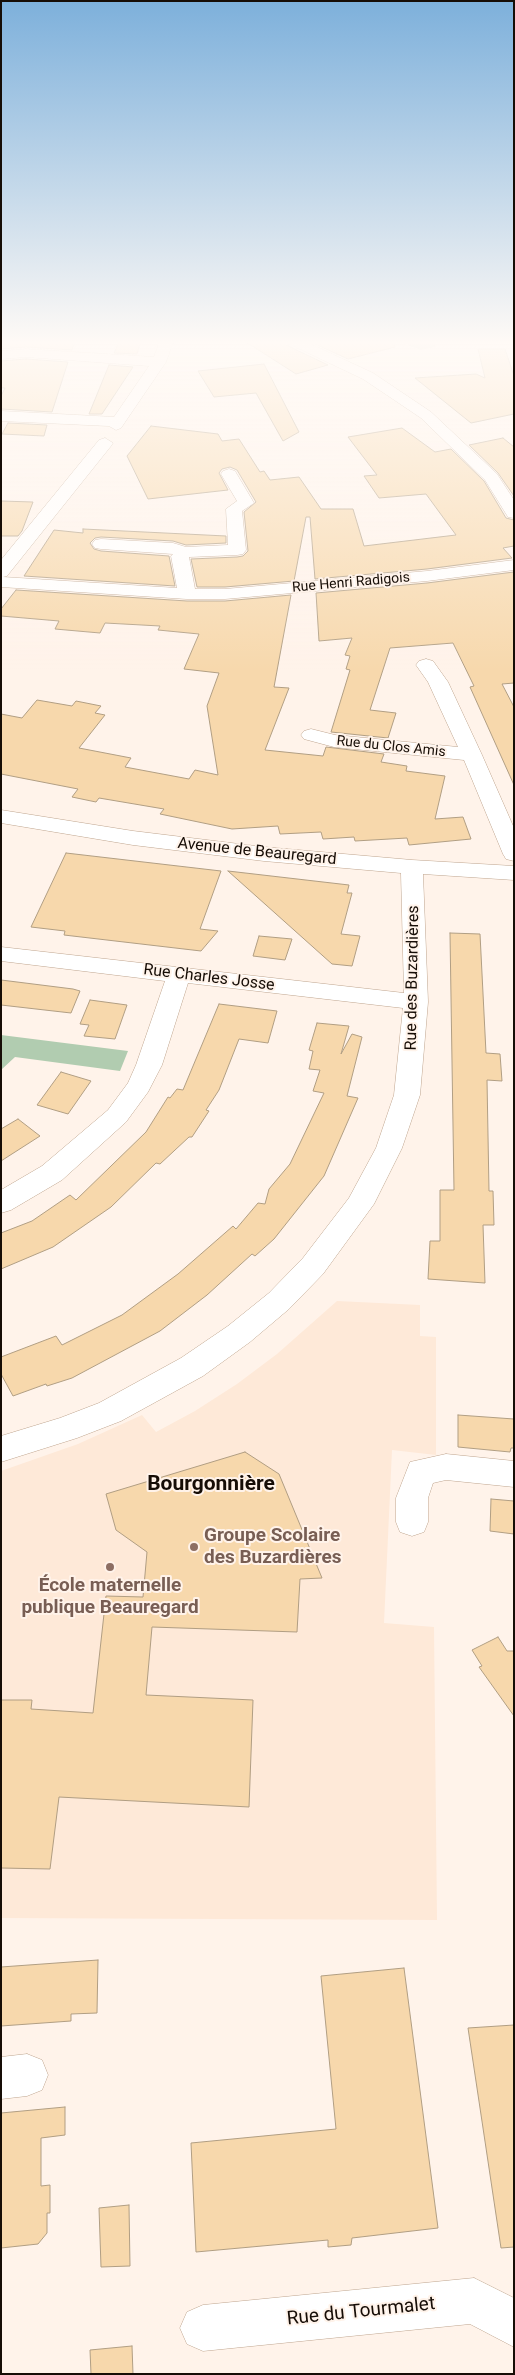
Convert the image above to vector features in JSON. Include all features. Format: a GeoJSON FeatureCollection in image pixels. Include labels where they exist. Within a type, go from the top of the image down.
{"type":"FeatureCollection","features":[{"type":"Feature","properties":{"kind":"street"},"geometry":{"type":"LineString","coordinates":[[1,572],[98,451]]}},
{"type":"Feature","properties":{"kind":"street"},"geometry":{"type":"LineString","coordinates":[[465,451],[491,477],[514,512]]}},
{"type":"Feature","properties":{"kind":"street"},"geometry":{"type":"LineString","coordinates":[[100,544],[172,548],[185,552],[237,550],[234,510],[246,503],[229,474]]}},
{"type":"Feature","properties":{"kind":"street"},"geometry":{"type":"LineString","coordinates":[[491,477],[514,478]]}},
{"type":"Feature","properties":{"kind":"street"},"geometry":{"type":"LineString","coordinates":[[185,552],[180,556],[187,594]]}},
{"type":"Feature","properties":{"kind":"street","name":"Rue Henri Radigois"},"geometry":{"type":"LineString","coordinates":[[1,582],[187,594],[271,590],[514,566]]}},
{"type":"Feature","properties":{"kind":"street","name":"Rue du Clos Amis"},"geometry":{"type":"LineString","coordinates":[[426,665],[438,682],[472,755],[514,854]]}},
{"type":"Feature","properties":{"kind":"street","name":"Rue du Clos Amis"},"geometry":{"type":"LineString","coordinates":[[311,735],[334,742],[472,755]]}},
{"type":"Feature","properties":{"kind":"street","name":"Avenue de Beauregard"},"geometry":{"type":"LineString","coordinates":[[1,816],[133,838],[264,854],[412,867],[514,873]]}},
{"type":"Feature","properties":{"kind":"street","name":"Rue des Buzardières"},"geometry":{"type":"LineString","coordinates":[[1,1449],[66,1429],[110,1412],[192,1367],[239,1334],[279,1301],[313,1266],[360,1204],[389,1148],[407,1095],[416,1002],[412,867]]}},
{"type":"Feature","properties":{"kind":"street","name":"Rue Charles Josse"},"geometry":{"type":"LineString","coordinates":[[1,954],[416,1002]]}},
{"type":"Feature","properties":{"kind":"street"},"geometry":{"type":"LineString","coordinates":[[1,1203],[52,1173],[117,1116],[139,1086],[149,1065],[179,974]]}},
{"type":"Feature","properties":{"kind":"street"},"geometry":{"type":"LineString","coordinates":[[412,1522],[412,1498],[421,1472],[446,1467],[514,1474]]}},
{"type":"Feature","properties":{"kind":"street","name":"Rue du Tourmalet"},"geometry":{"type":"LineString","coordinates":[[203,2328],[474,2300],[514,2324]]}},
{"type":"Feature","properties":{"kind":"shaded area","name":"Groupe Scolaire des Buzardières"},"geometry":{"type":"Polygon","coordinates":[[[337,1301],[420,1305],[420,1336],[436,1337],[436,1455],[392,1450],[384,1623],[434,1627],[437,1920],[1,1918],[1,1471],[78,1444],[142,1415],[156,1432],[195,1411],[237,1384],[277,1354],[337,1301]]]}},
{"type":"Feature","properties":{"kind":"green space"},"geometry":{"type":"Polygon","coordinates":[[[1,1035],[128,1051],[120,1071],[15,1057],[1,1070],[1,1035]]]}},
{"type":"Feature","properties":{"kind":"building"},"geometry":{"type":"Polygon","coordinates":[[[131,451],[247,451],[260,472],[264,471],[270,480],[299,477],[321,509],[353,509],[364,546],[456,535],[426,494],[379,498],[364,476],[377,475],[359,451],[453,451],[484,481],[506,518],[514,520],[514,546],[503,548],[512,558],[427,569],[315,579],[310,517],[306,517],[294,581],[225,587],[197,587],[191,559],[237,557],[243,556],[248,551],[244,512],[256,502],[237,470],[230,467],[222,469],[219,473],[228,490],[148,499],[127,456],[131,451]]]}},
{"type":"Feature","properties":{"kind":"building"},"geometry":{"type":"Polygon","coordinates":[[[475,451],[514,451],[514,496],[498,473],[475,451]]]}},
{"type":"Feature","properties":{"kind":"building"},"geometry":{"type":"Polygon","coordinates":[[[1,501],[33,502],[22,531],[18,536],[1,536],[1,501]]]}},
{"type":"Feature","properties":{"kind":"building"},"geometry":{"type":"Polygon","coordinates":[[[83,529],[226,536],[226,543],[186,545],[173,541],[101,537],[95,538],[90,543],[94,549],[101,551],[169,556],[175,586],[24,576],[54,530],[83,533],[83,529]]]}},
{"type":"Feature","properties":{"kind":"building"},"geometry":{"type":"Polygon","coordinates":[[[514,572],[514,683],[502,684],[514,707],[514,785],[470,687],[474,686],[453,643],[390,648],[370,710],[396,713],[388,738],[331,732],[350,670],[346,669],[350,656],[345,655],[352,638],[319,641],[316,593],[427,583],[514,572]]]}},
{"type":"Feature","properties":{"kind":"building"},"geometry":{"type":"Polygon","coordinates":[[[16,590],[187,601],[225,601],[291,595],[274,687],[289,688],[265,750],[323,756],[326,747],[384,754],[381,762],[407,766],[406,771],[445,776],[435,819],[463,817],[471,839],[409,845],[407,838],[355,841],[354,837],[323,839],[321,832],[280,834],[278,826],[232,829],[160,814],[164,809],[99,798],[96,802],[72,797],[78,789],[1,774],[1,714],[22,718],[37,700],[72,706],[76,701],[101,706],[95,713],[105,715],[79,748],[131,758],[125,767],[189,779],[195,770],[218,775],[207,706],[219,673],[184,669],[199,634],[158,630],[160,626],[105,623],[100,633],[55,629],[59,621],[1,616],[1,609],[16,590]]]}},
{"type":"Feature","properties":{"kind":"building"},"geometry":{"type":"Polygon","coordinates":[[[66,853],[221,871],[200,929],[218,931],[201,951],[64,935],[65,931],[31,927],[66,853]]]}},
{"type":"Feature","properties":{"kind":"building"},"geometry":{"type":"Polygon","coordinates":[[[228,871],[349,885],[347,893],[352,893],[341,934],[360,936],[352,966],[332,964],[228,871]]]}},
{"type":"Feature","properties":{"kind":"building"},"geometry":{"type":"Polygon","coordinates":[[[450,933],[480,934],[486,1053],[500,1054],[502,1081],[487,1080],[489,1191],[493,1191],[494,1225],[483,1225],[485,1283],[428,1279],[430,1241],[440,1241],[440,1190],[454,1190],[450,933]]]}},
{"type":"Feature","properties":{"kind":"building"},"geometry":{"type":"Polygon","coordinates":[[[259,936],[292,939],[285,960],[253,956],[259,936]]]}},
{"type":"Feature","properties":{"kind":"building"},"geometry":{"type":"Polygon","coordinates":[[[1,980],[80,991],[71,1013],[1,1005],[1,980]]]}},
{"type":"Feature","properties":{"kind":"building"},"geometry":{"type":"Polygon","coordinates":[[[90,1000],[127,1005],[115,1039],[84,1036],[89,1025],[80,1024],[90,1000]]]}},
{"type":"Feature","properties":{"kind":"building"},"geometry":{"type":"Polygon","coordinates":[[[219,1004],[277,1011],[268,1043],[239,1039],[219,1090],[206,1110],[209,1111],[192,1137],[189,1137],[160,1164],[156,1163],[111,1207],[53,1247],[1,1269],[1,1233],[32,1221],[70,1195],[76,1200],[146,1132],[168,1097],[170,1098],[177,1089],[183,1090],[219,1004]]]}},
{"type":"Feature","properties":{"kind":"building"},"geometry":{"type":"Polygon","coordinates":[[[317,1023],[349,1026],[341,1054],[352,1034],[362,1037],[347,1096],[358,1098],[324,1176],[274,1239],[255,1256],[252,1254],[207,1295],[160,1331],[72,1378],[47,1386],[46,1384],[13,1396],[1,1374],[1,1357],[56,1336],[62,1345],[122,1315],[178,1274],[233,1226],[236,1229],[258,1203],[265,1204],[269,1189],[290,1164],[324,1093],[313,1091],[320,1070],[309,1069],[313,1051],[309,1050],[317,1023]]]}},
{"type":"Feature","properties":{"kind":"building"},"geometry":{"type":"Polygon","coordinates":[[[61,1072],[91,1081],[68,1114],[37,1105],[61,1072]]]}},
{"type":"Feature","properties":{"kind":"building"},"geometry":{"type":"Polygon","coordinates":[[[18,1119],[40,1136],[1,1161],[1,1129],[18,1119]]]}},
{"type":"Feature","properties":{"kind":"building"},"geometry":{"type":"Polygon","coordinates":[[[458,1415],[514,1419],[514,1448],[511,1448],[510,1452],[458,1447],[458,1415]]]}},
{"type":"Feature","properties":{"kind":"building"},"geometry":{"type":"Polygon","coordinates":[[[245,1452],[279,1474],[322,1578],[300,1579],[297,1632],[152,1627],[146,1695],[253,1700],[249,1807],[59,1797],[50,1869],[1,1868],[1,1700],[32,1700],[31,1709],[93,1713],[106,1596],[143,1597],[147,1552],[116,1530],[106,1494],[245,1452]]]}},
{"type":"Feature","properties":{"kind":"building"},"geometry":{"type":"Polygon","coordinates":[[[491,1499],[514,1501],[514,1534],[490,1531],[491,1499]]]}},
{"type":"Feature","properties":{"kind":"building"},"geometry":{"type":"Polygon","coordinates":[[[498,1637],[507,1651],[514,1651],[514,1716],[479,1667],[482,1666],[472,1650],[498,1637]]]}},
{"type":"Feature","properties":{"kind":"building"},"geometry":{"type":"Polygon","coordinates":[[[98,1960],[97,2013],[71,2014],[71,2021],[1,2026],[1,1967],[98,1960]]]}},
{"type":"Feature","properties":{"kind":"building"},"geometry":{"type":"Polygon","coordinates":[[[404,1968],[438,2228],[352,2238],[351,2245],[328,2247],[328,2240],[196,2252],[191,2143],[336,2129],[321,1976],[404,1968]]]}},
{"type":"Feature","properties":{"kind":"building"},"geometry":{"type":"Polygon","coordinates":[[[514,2025],[514,2247],[501,2248],[468,2028],[514,2025]]]}},
{"type":"Feature","properties":{"kind":"building"},"geometry":{"type":"Polygon","coordinates":[[[65,2107],[65,2135],[41,2138],[41,2186],[50,2185],[50,2213],[47,2213],[47,2233],[38,2244],[1,2248],[1,2113],[65,2107]]]}},
{"type":"Feature","properties":{"kind":"building"},"geometry":{"type":"Polygon","coordinates":[[[129,2205],[130,2266],[101,2267],[99,2208],[129,2205]]]}},
{"type":"Feature","properties":{"kind":"building"},"geometry":{"type":"Polygon","coordinates":[[[132,2346],[133,2374],[91,2374],[90,2350],[132,2346]]]}},
{"type":"Feature","properties":{"kind":"place","name":"Groupe Scolaire des Buzardières"},"geometry":{"type":"Point","coordinates":[194,1547]}},
{"type":"Feature","properties":{"kind":"place","name":"École maternelle publique Beauregard"},"geometry":{"type":"Point","coordinates":[110,1567]}},
{"type":"Feature","properties":{"kind":"district","name":"Bourgonnière"},"geometry":{"type":"Point","coordinates":[211,1485]}}]}
